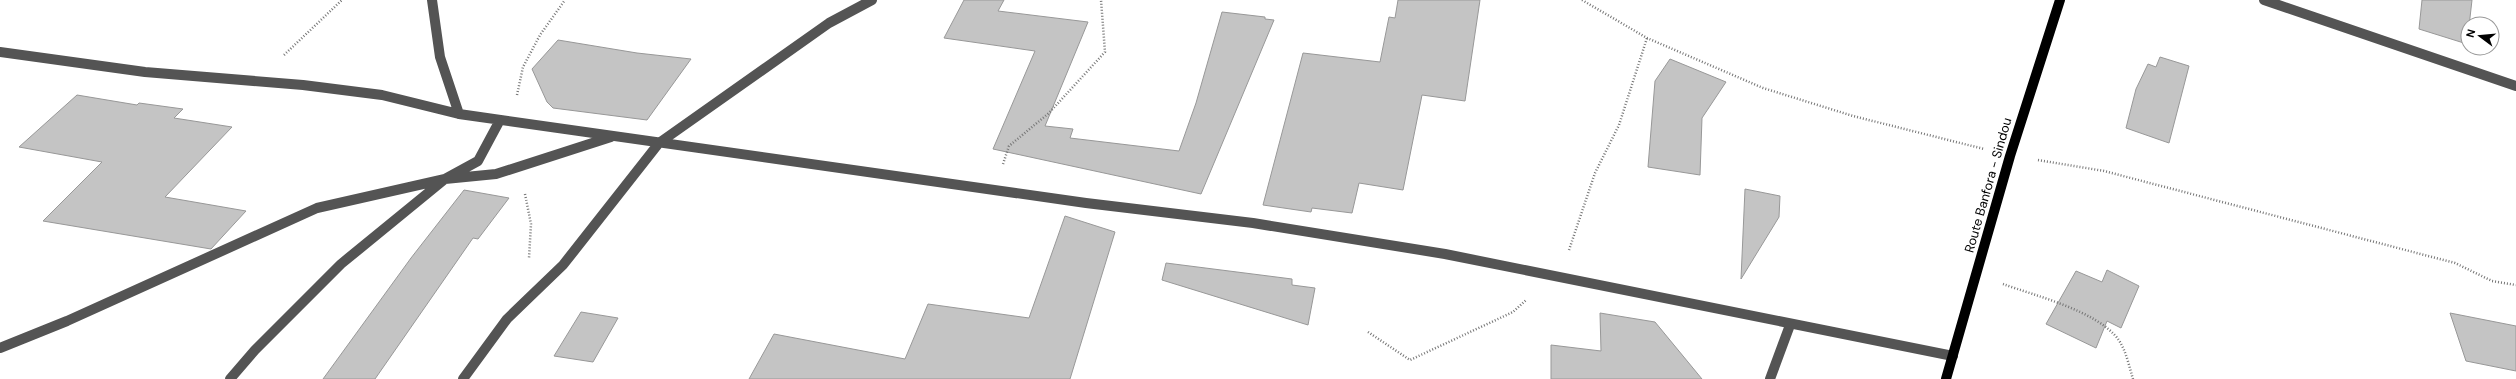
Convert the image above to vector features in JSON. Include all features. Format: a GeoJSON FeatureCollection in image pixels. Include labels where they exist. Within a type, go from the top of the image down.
{"type":"FeatureCollection","features":[{"type":"Feature","properties":{"kind":"main road","name":"Route Banfora - Sindou"},"geometry":{"type":"LineString","coordinates":[[1946,379],[2010,156],[2060,0]]}},
{"type":"Feature","properties":{"kind":"street"},"geometry":{"type":"LineString","coordinates":[[432,0],[440,57],[459,114]]}},
{"type":"Feature","properties":{"kind":"street"},"geometry":{"type":"LineString","coordinates":[[463,379],[507,319],[563,266],[659,143],[829,22],[872,0]]}},
{"type":"Feature","properties":{"kind":"street"},"geometry":{"type":"LineString","coordinates":[[2264,0],[2516,86]]}},
{"type":"Feature","properties":{"kind":"street"},"geometry":{"type":"LineString","coordinates":[[0,52],[145,72],[303,85],[382,94],[459,114],[994,190],[1253,223],[1445,254],[1560,276],[1790,325],[1953,356]]}},
{"type":"Feature","properties":{"kind":"street"},"geometry":{"type":"LineString","coordinates":[[230,379],[254,350],[341,264],[445,179],[478,161],[500,120]]}},
{"type":"Feature","properties":{"kind":"street"},"geometry":{"type":"LineString","coordinates":[[0,348],[67,321],[317,208],[445,179],[496,174],[614,136]]}},
{"type":"Feature","properties":{"kind":"street"},"geometry":{"type":"LineString","coordinates":[[1770,379],[1790,325]]}},
{"type":"Feature","properties":{"kind":"path"},"geometry":{"type":"LineString","coordinates":[[252,82],[297,45],[342,0]]}},
{"type":"Feature","properties":{"kind":"path"},"geometry":{"type":"LineString","coordinates":[[535,125],[516,98],[523,67],[540,36],[565,0]]}},
{"type":"Feature","properties":{"kind":"path"},"geometry":{"type":"LineString","coordinates":[[994,190],[1009,146],[1049,113],[1105,52],[1101,0]]}},
{"type":"Feature","properties":{"kind":"path"},"geometry":{"type":"LineString","coordinates":[[1582,0],[1647,38],[1763,88],[1853,116],[2010,156],[2104,172],[2169,188],[2455,263],[2492,281],[2516,286]]}},
{"type":"Feature","properties":{"kind":"path"},"geometry":{"type":"LineString","coordinates":[[1368,332],[1410,360],[1513,312],[1542,286],[1560,276],[1595,173],[1619,125],[1647,38]]}},
{"type":"Feature","properties":{"kind":"path"},"geometry":{"type":"LineString","coordinates":[[509,170],[525,195],[531,224],[528,261]]}},
{"type":"Feature","properties":{"kind":"path"},"geometry":{"type":"LineString","coordinates":[[1976,274],[2058,304],[2109,329],[2119,340],[2133,379]]}},
{"type":"Feature","properties":{"kind":"building"},"geometry":{"type":"Polygon","coordinates":[[[964,0],[1004,0],[998,11],[1088,22],[1045,126],[1073,129],[1070,138],[1179,151],[1196,103],[1222,12],[1265,17],[1265,19],[1274,20],[1201,194],[993,149],[1035,51],[944,38],[964,0]]]}},
{"type":"Feature","properties":{"kind":"building"},"geometry":{"type":"Polygon","coordinates":[[[1398,0],[1480,0],[1465,101],[1422,95],[1403,190],[1359,183],[1352,213],[1312,208],[1311,212],[1263,205],[1303,53],[1380,62],[1389,17],[1395,18],[1398,0]]]}},
{"type":"Feature","properties":{"kind":"building"},"geometry":{"type":"Polygon","coordinates":[[[2422,0],[2472,0],[2470,16],[2460,16],[2460,42],[2419,29],[2422,0]]]}},
{"type":"Feature","properties":{"kind":"building"},"geometry":{"type":"Polygon","coordinates":[[[558,40],[637,53],[691,59],[647,120],[553,108],[547,102],[532,69],[558,40]]]}},
{"type":"Feature","properties":{"kind":"building"},"geometry":{"type":"Polygon","coordinates":[[[2160,57],[2189,66],[2169,143],[2126,128],[2136,89],[2148,64],[2156,67],[2160,57]]]}},
{"type":"Feature","properties":{"kind":"building"},"geometry":{"type":"Polygon","coordinates":[[[1670,59],[1726,82],[1702,118],[1700,175],[1648,167],[1655,81],[1670,59]]]}},
{"type":"Feature","properties":{"kind":"building"},"geometry":{"type":"Polygon","coordinates":[[[77,95],[137,105],[139,103],[183,109],[174,118],[232,127],[165,197],[246,211],[211,249],[43,221],[102,162],[19,147],[77,95]]]}},
{"type":"Feature","properties":{"kind":"building"},"geometry":{"type":"Polygon","coordinates":[[[1745,189],[1780,196],[1779,217],[1741,279],[1745,189]]]}},
{"type":"Feature","properties":{"kind":"building"},"geometry":{"type":"Polygon","coordinates":[[[464,190],[509,198],[478,239],[473,238],[375,379],[323,379],[411,258],[464,190]]]}},
{"type":"Feature","properties":{"kind":"building"},"geometry":{"type":"Polygon","coordinates":[[[1065,216],[1115,232],[1070,379],[749,379],[774,334],[905,359],[928,304],[1029,318],[1065,216]]]}},
{"type":"Feature","properties":{"kind":"building"},"geometry":{"type":"Polygon","coordinates":[[[1166,263],[1292,279],[1292,285],[1315,288],[1308,325],[1162,280],[1166,263]]]}},
{"type":"Feature","properties":{"kind":"building"},"geometry":{"type":"Polygon","coordinates":[[[2107,270],[2139,286],[2121,328],[2107,321],[2096,348],[2046,324],[2076,271],[2102,282],[2107,270]]]}},
{"type":"Feature","properties":{"kind":"building"},"geometry":{"type":"Polygon","coordinates":[[[581,312],[618,318],[593,362],[554,356],[581,312]]]}},
{"type":"Feature","properties":{"kind":"building"},"geometry":{"type":"Polygon","coordinates":[[[1600,313],[1655,322],[1702,379],[1551,379],[1551,345],[1601,351],[1600,313]]]}},
{"type":"Feature","properties":{"kind":"building"},"geometry":{"type":"Polygon","coordinates":[[[2450,313],[2516,326],[2516,371],[2466,361],[2450,313]]]}}]}
